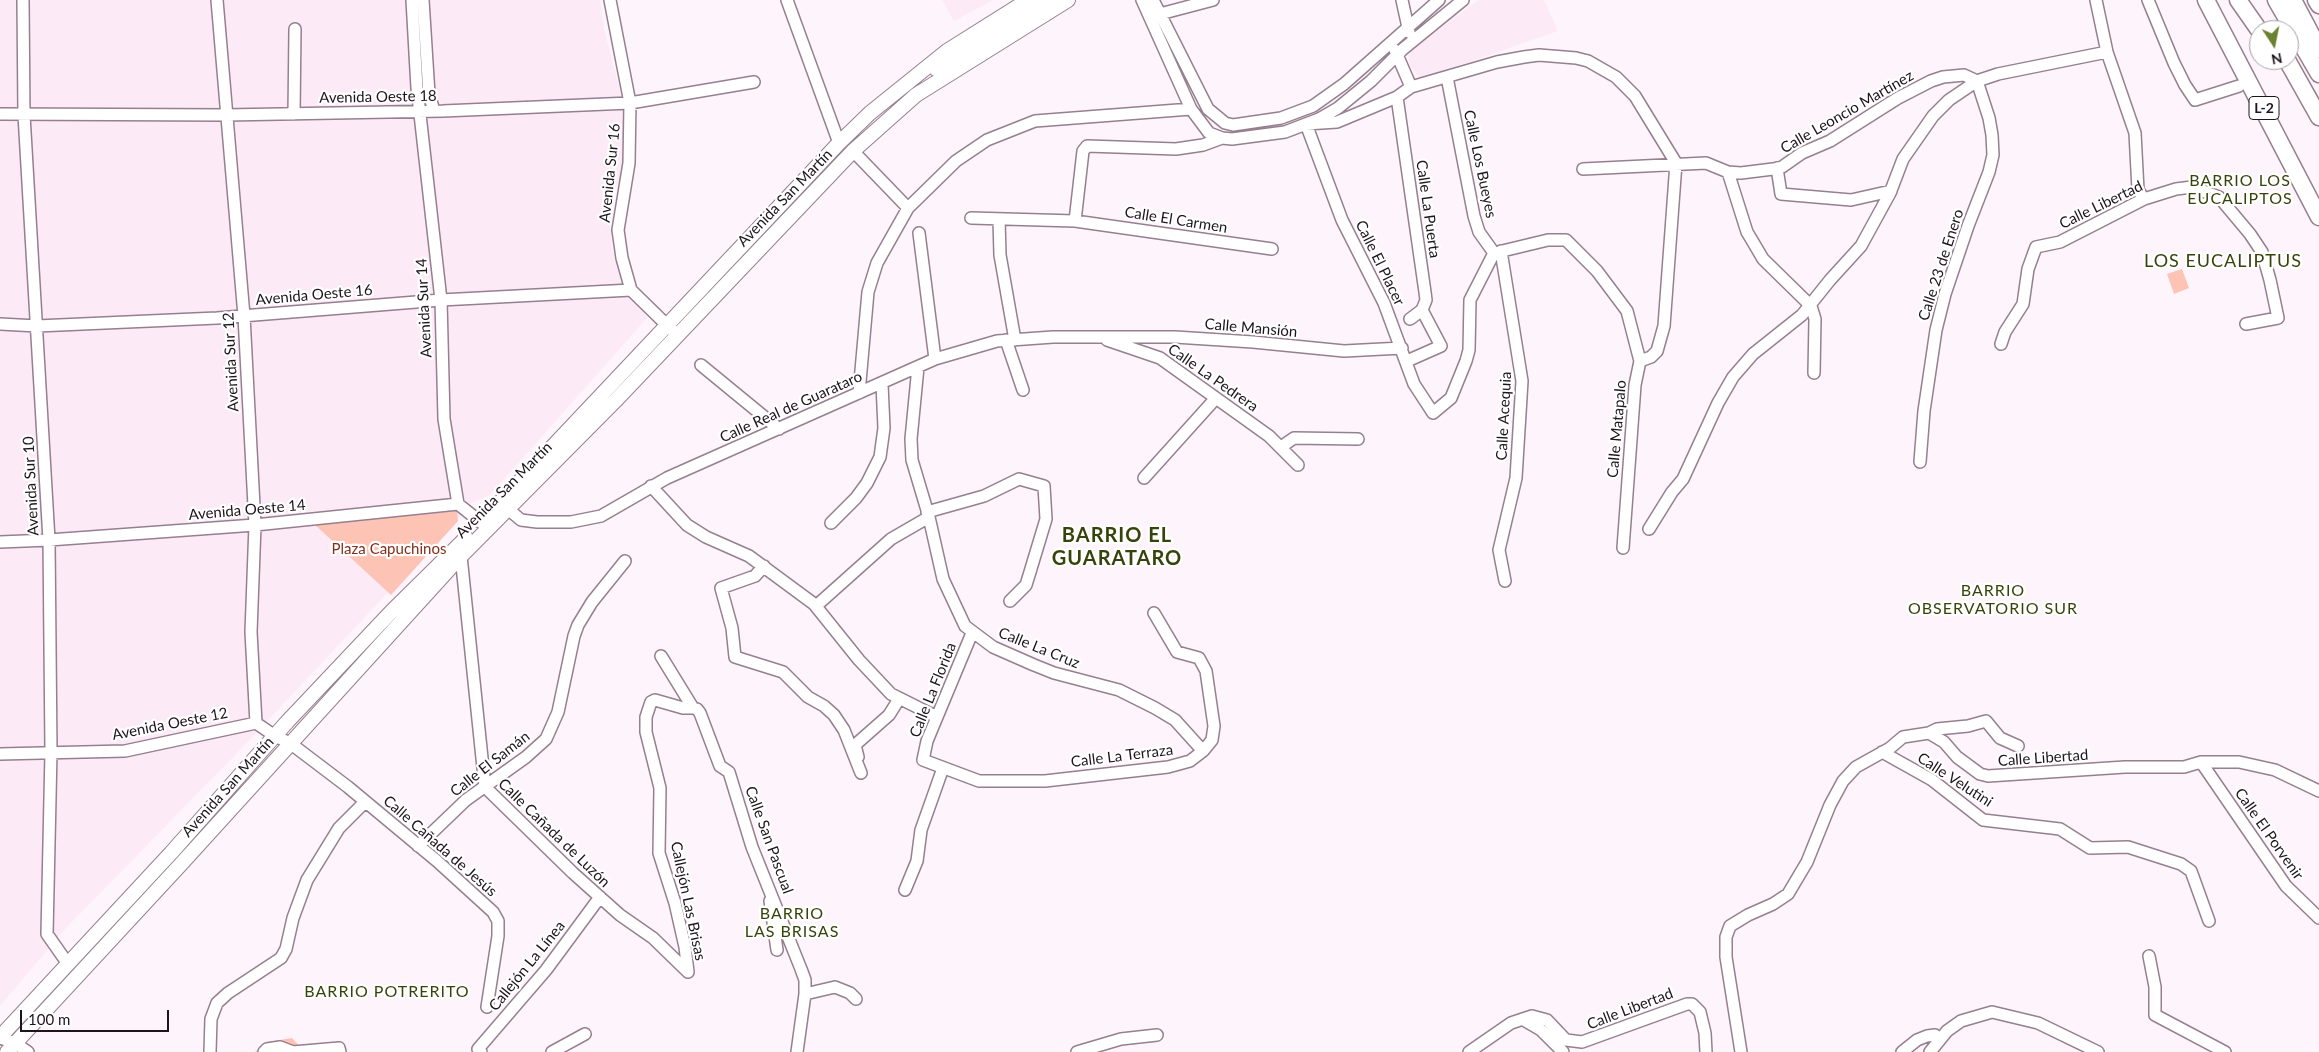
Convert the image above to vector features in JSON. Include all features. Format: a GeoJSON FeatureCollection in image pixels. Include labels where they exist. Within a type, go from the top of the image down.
{"type":"FeatureCollection","features":[{"type":"Feature","properties":{"kind":"highway","name":"L-2"},"geometry":{"type":"LineString","coordinates":[[2206,0],[2319,217]]}},
{"type":"Feature","properties":{"kind":"highway"},"geometry":{"type":"LineString","coordinates":[[2238,0],[2252,20]]}},
{"type":"Feature","properties":{"kind":"highway"},"geometry":{"type":"LineString","coordinates":[[2252,0],[2263,20]]}},
{"type":"Feature","properties":{"kind":"highway"},"geometry":{"type":"LineString","coordinates":[[2276,0],[2319,74]]}},
{"type":"Feature","properties":{"kind":"highway"},"geometry":{"type":"LineString","coordinates":[[2293,0],[2319,49]]}},
{"type":"Feature","properties":{"kind":"highway"},"geometry":{"type":"LineString","coordinates":[[2316,0],[2319,5]]}},
{"type":"Feature","properties":{"kind":"highway"},"geometry":{"type":"LineString","coordinates":[[2287,70],[2311,102]]}},
{"type":"Feature","properties":{"kind":"highway"},"geometry":{"type":"LineString","coordinates":[[2293,70],[2319,116]]}},
{"type":"Feature","properties":{"kind":"main road","name":"Avenida San Martín"},"geometry":{"type":"LineString","coordinates":[[11,1048],[461,556],[485,525],[666,325],[838,143],[947,51],[1028,0]]}},
{"type":"Feature","properties":{"kind":"main road"},"geometry":{"type":"LineString","coordinates":[[894,94],[1048,0]]}},
{"type":"Feature","properties":{"kind":"main road","name":"Avenida San Martín"},"geometry":{"type":"LineString","coordinates":[[0,1038],[275,736],[391,612],[485,525],[508,508],[617,399],[852,151],[916,95],[1068,0]]}},
{"type":"Feature","properties":{"kind":"main road"},"geometry":{"type":"LineString","coordinates":[[916,95],[956,57]]}},
{"type":"Feature","properties":{"kind":"street","name":"Avenida Sur 10"},"geometry":{"type":"LineString","coordinates":[[23,0],[24,115],[49,540],[52,752],[47,934],[68,964]]}},
{"type":"Feature","properties":{"kind":"street","name":"Avenida Sur 12"},"geometry":{"type":"LineString","coordinates":[[217,0],[244,316],[255,526],[251,632],[256,723]]}},
{"type":"Feature","properties":{"kind":"street","name":"Avenida Sur 14"},"geometry":{"type":"LineString","coordinates":[[412,0],[418,88],[422,110],[441,300],[444,419],[458,504]]}},
{"type":"Feature","properties":{"kind":"street"},"geometry":{"type":"LineString","coordinates":[[423,0],[429,94],[434,111]]}},
{"type":"Feature","properties":{"kind":"street","name":"Avenida Sur 16"},"geometry":{"type":"LineString","coordinates":[[610,0],[630,103],[629,163],[618,230],[622,258],[631,290]]}},
{"type":"Feature","properties":{"kind":"street"},"geometry":{"type":"LineString","coordinates":[[787,0],[838,143]]}},
{"type":"Feature","properties":{"kind":"street"},"geometry":{"type":"LineString","coordinates":[[1142,0],[1191,109],[1209,133],[1222,138]]}},
{"type":"Feature","properties":{"kind":"street"},"geometry":{"type":"LineString","coordinates":[[1153,0],[1208,109],[1225,124],[1233,125],[1281,118],[1313,106],[1344,84],[1407,26],[1439,0]]}},
{"type":"Feature","properties":{"kind":"street"},"geometry":{"type":"LineString","coordinates":[[1160,14],[1213,0]]}},
{"type":"Feature","properties":{"kind":"street"},"geometry":{"type":"LineString","coordinates":[[1402,0],[1412,41]]}},
{"type":"Feature","properties":{"kind":"street"},"geometry":{"type":"LineString","coordinates":[[1075,220],[1083,151],[1087,146],[1176,149],[1203,146],[1222,138],[1260,137],[1306,124],[1338,108],[1371,81],[1412,41],[1463,0]]}},
{"type":"Feature","properties":{"kind":"street"},"geometry":{"type":"LineString","coordinates":[[2096,0],[2107,52],[2135,133],[2138,190],[2144,199]]}},
{"type":"Feature","properties":{"kind":"street"},"geometry":{"type":"LineString","coordinates":[[2148,0],[2174,63],[2185,86],[2195,100],[2239,86]]}},
{"type":"Feature","properties":{"kind":"street"},"geometry":{"type":"LineString","coordinates":[[294,114],[295,29]]}},
{"type":"Feature","properties":{"kind":"street"},"geometry":{"type":"LineString","coordinates":[[1392,41],[1396,55],[1411,87]]}},
{"type":"Feature","properties":{"kind":"street"},"geometry":{"type":"LineString","coordinates":[[1648,529],[1672,492],[1683,479],[1718,403],[1733,377],[1754,354],[1795,322],[1811,306],[1830,280],[1861,246],[1891,190],[1903,159],[1933,116],[1949,100],[1977,81],[1998,74],[2107,52]]}},
{"type":"Feature","properties":{"kind":"street"},"geometry":{"type":"LineString","coordinates":[[1306,124],[1337,122],[1355,117],[1397,97],[1411,87],[1497,62],[1539,55],[1588,61],[1616,77],[1630,90],[1676,163],[1664,326],[1657,351],[1651,357],[1640,361],[1628,311],[1587,260],[1566,240],[1548,240],[1498,252]]}},
{"type":"Feature","properties":{"kind":"street","name":"Calle Leoncio Martínez"},"geometry":{"type":"LineString","coordinates":[[1583,169],[1676,163],[1706,163],[1728,172],[1741,173],[1777,168],[1789,163],[1802,153],[1838,136],[1898,98],[1931,81],[1943,77],[1964,75],[1977,81]]}},
{"type":"Feature","properties":{"kind":"street","name":"Calle Los Bueyes"},"geometry":{"type":"LineString","coordinates":[[1447,77],[1474,216],[1479,232],[1498,252]]}},
{"type":"Feature","properties":{"kind":"street","name":"Calle 23 de Enero"},"geometry":{"type":"LineString","coordinates":[[1920,462],[1926,394],[1936,330],[1953,270],[1989,172],[1993,155],[1991,126],[1977,81]]}},
{"type":"Feature","properties":{"kind":"street","name":"Avenida Oeste 18"},"geometry":{"type":"LineString","coordinates":[[0,114],[294,114],[434,111],[630,103],[754,82]]}},
{"type":"Feature","properties":{"kind":"street","name":"Calle La Puerta"},"geometry":{"type":"LineString","coordinates":[[1397,97],[1426,300],[1422,310]]}},
{"type":"Feature","properties":{"kind":"street"},"geometry":{"type":"LineString","coordinates":[[859,393],[865,317],[871,278],[908,208],[935,180],[971,150],[1000,134],[1034,121],[1191,109]]}},
{"type":"Feature","properties":{"kind":"street","name":"Calle El Placer"},"geometry":{"type":"LineString","coordinates":[[1306,124],[1342,220],[1384,303],[1414,384],[1432,413],[1450,398],[1466,361],[1469,350],[1470,300],[1498,252]]}},
{"type":"Feature","properties":{"kind":"street"},"geometry":{"type":"LineString","coordinates":[[852,151],[908,208]]}},
{"type":"Feature","properties":{"kind":"street"},"geometry":{"type":"LineString","coordinates":[[1777,168],[1781,194],[1851,200],[1891,190]]}},
{"type":"Feature","properties":{"kind":"street"},"geometry":{"type":"LineString","coordinates":[[1728,172],[1747,232],[1753,242],[1764,259],[1811,306],[1816,330],[1814,373]]}},
{"type":"Feature","properties":{"kind":"street","name":"Calle Libertad"},"geometry":{"type":"LineString","coordinates":[[2001,344],[2005,332],[2023,304],[2028,269],[2036,247],[2060,242],[2144,199],[2176,189],[2192,187],[2219,197],[2250,234],[2262,252],[2278,318],[2246,324]]}},
{"type":"Feature","properties":{"kind":"street","name":"Calle El Carmen"},"geometry":{"type":"LineString","coordinates":[[971,218],[1075,220],[1272,249]]}},
{"type":"Feature","properties":{"kind":"street"},"geometry":{"type":"LineString","coordinates":[[999,219],[1000,255],[1010,340],[1023,390]]}},
{"type":"Feature","properties":{"kind":"street"},"geometry":{"type":"LineString","coordinates":[[919,233],[935,359]]}},
{"type":"Feature","properties":{"kind":"street","name":"Calle Acequia"},"geometry":{"type":"LineString","coordinates":[[1498,252],[1519,353],[1522,381],[1516,478],[1499,550],[1505,581]]}},
{"type":"Feature","properties":{"kind":"street"},"geometry":{"type":"LineString","coordinates":[[631,290],[678,335]]}},
{"type":"Feature","properties":{"kind":"street","name":"Avenida Oeste 16"},"geometry":{"type":"LineString","coordinates":[[0,324],[36,326],[244,316],[441,300],[631,290]]}},
{"type":"Feature","properties":{"kind":"street"},"geometry":{"type":"LineString","coordinates":[[1407,362],[1441,346],[1422,310],[1410,319]]}},
{"type":"Feature","properties":{"kind":"street","name":"Calle Mansión"},"geometry":{"type":"LineString","coordinates":[[1098,337],[1212,338],[1344,351],[1402,348]]}},
{"type":"Feature","properties":{"kind":"street","name":"Calle Real de Guarataro"},"geometry":{"type":"LineString","coordinates":[[508,508],[521,520],[570,522],[601,516],[652,486],[935,359],[988,343],[1010,340],[1098,337]]}},
{"type":"Feature","properties":{"kind":"street","name":"Calle La Pedrera"},"geometry":{"type":"LineString","coordinates":[[1098,337],[1160,358],[1280,447],[1298,465]]}},
{"type":"Feature","properties":{"kind":"street","name":"Calle Matapalo"},"geometry":{"type":"LineString","coordinates":[[1623,548],[1635,385],[1640,361]]}},
{"type":"Feature","properties":{"kind":"street"},"geometry":{"type":"LineString","coordinates":[[701,365],[779,428]]}},
{"type":"Feature","properties":{"kind":"street","name":"Calle La Cruz"},"geometry":{"type":"LineString","coordinates":[[918,367],[911,451],[947,591],[959,616],[972,633],[993,647],[1047,671],[1119,690],[1142,701],[1175,720],[1203,751]]}},
{"type":"Feature","properties":{"kind":"street"},"geometry":{"type":"LineString","coordinates":[[831,523],[856,498],[867,483],[880,458],[884,428],[882,384]]}},
{"type":"Feature","properties":{"kind":"street"},"geometry":{"type":"LineString","coordinates":[[1144,478],[1216,398]]}},
{"type":"Feature","properties":{"kind":"street"},"geometry":{"type":"LineString","coordinates":[[1280,447],[1294,438],[1358,439]]}},
{"type":"Feature","properties":{"kind":"street"},"geometry":{"type":"LineString","coordinates":[[816,606],[891,539],[928,514],[984,496],[1019,479],[1044,486],[1046,519],[1028,579],[1024,588],[1010,601]]}},
{"type":"Feature","properties":{"kind":"street"},"geometry":{"type":"LineString","coordinates":[[652,486],[687,525],[764,566],[816,606],[882,686],[899,699],[937,717]]}},
{"type":"Feature","properties":{"kind":"street"},"geometry":{"type":"LineString","coordinates":[[458,504],[485,525]]}},
{"type":"Feature","properties":{"kind":"street","name":"Avenida Oeste 14"},"geometry":{"type":"LineString","coordinates":[[0,542],[255,526],[458,504]]}},
{"type":"Feature","properties":{"kind":"street","name":"Calle Cañada de Luzón"},"geometry":{"type":"LineString","coordinates":[[461,556],[485,787],[600,897],[620,915],[654,938],[688,972]]}},
{"type":"Feature","properties":{"kind":"street","name":"Calle El Samán"},"geometry":{"type":"LineString","coordinates":[[418,846],[466,800],[526,757],[546,739],[558,712],[578,625],[592,602],[624,561]]}},
{"type":"Feature","properties":{"kind":"street"},"geometry":{"type":"LineString","coordinates":[[764,566],[755,576],[721,588],[732,628],[735,657],[784,672],[808,697],[824,706],[839,722],[860,769],[856,746],[889,714],[899,699]]}},
{"type":"Feature","properties":{"kind":"street"},"geometry":{"type":"LineString","coordinates":[[1154,613],[1177,652],[1199,658],[1209,680],[1214,734],[1212,740],[1203,751]]}},
{"type":"Feature","properties":{"kind":"street","name":"Calle La Florida"},"geometry":{"type":"LineString","coordinates":[[924,760],[927,741],[972,633]]}},
{"type":"Feature","properties":{"kind":"street","name":"Calle San Pascual"},"geometry":{"type":"LineString","coordinates":[[661,656],[693,708],[697,709],[700,713],[720,766],[729,772],[747,834],[805,980],[806,994],[797,1052]]}},
{"type":"Feature","properties":{"kind":"street","name":"Callejón Las Brisas"},"geometry":{"type":"LineString","coordinates":[[688,972],[685,947],[675,903],[659,852],[660,788],[646,732],[646,716],[651,702],[655,700],[683,708],[693,708]]}},
{"type":"Feature","properties":{"kind":"street"},"geometry":{"type":"LineString","coordinates":[[1741,1052],[1726,957],[1726,937],[1730,926],[1748,915],[1774,904],[1788,894],[1806,862],[1830,805],[1843,781],[1856,766],[1882,752],[1903,737],[1929,733],[1937,729],[1968,726],[1986,721],[2000,738],[2018,746]]}},
{"type":"Feature","properties":{"kind":"street","name":"Calle Cañada de Jesús"},"geometry":{"type":"LineString","coordinates":[[256,723],[275,736],[290,743],[365,802],[486,906],[498,920],[498,944],[487,1007]]}},
{"type":"Feature","properties":{"kind":"street","name":"Avenida Oeste 12"},"geometry":{"type":"LineString","coordinates":[[0,754],[125,751],[256,723]]}},
{"type":"Feature","properties":{"kind":"street","name":"Calle Libertad"},"geometry":{"type":"LineString","coordinates":[[1929,733],[1944,742],[1957,757],[1980,774],[1988,776],[2125,767],[2184,767],[2201,762],[2238,762],[2268,769],[2319,791]]}},
{"type":"Feature","properties":{"kind":"street","name":"Calle La Terraza"},"geometry":{"type":"LineString","coordinates":[[924,760],[979,781],[1045,781],[1168,767],[1190,761],[1203,751]]}},
{"type":"Feature","properties":{"kind":"street","name":"Calle Velutini"},"geometry":{"type":"LineString","coordinates":[[1882,752],[1932,780],[1983,820],[2060,829],[2090,848],[2128,847],[2181,864],[2191,871],[2208,921]]}},
{"type":"Feature","properties":{"kind":"street","name":"Calle El Porvenir"},"geometry":{"type":"LineString","coordinates":[[2201,762],[2286,886],[2319,918]]}},
{"type":"Feature","properties":{"kind":"street"},"geometry":{"type":"LineString","coordinates":[[905,890],[917,861],[921,830],[943,768]]}},
{"type":"Feature","properties":{"kind":"street"},"geometry":{"type":"LineString","coordinates":[[210,1052],[211,1019],[217,1003],[228,993],[281,958],[286,949],[293,918],[307,880],[339,828],[365,802]]}},
{"type":"Feature","properties":{"kind":"street"},"geometry":{"type":"LineString","coordinates":[[769,889],[778,950]]}},
{"type":"Feature","properties":{"kind":"street","name":"Callejón La Línea"},"geometry":{"type":"LineString","coordinates":[[482,1052],[478,1049],[546,970],[600,897]]}},
{"type":"Feature","properties":{"kind":"street"},"geometry":{"type":"LineString","coordinates":[[2149,956],[2155,987],[2155,1015],[2225,1052]]}},
{"type":"Feature","properties":{"kind":"street"},"geometry":{"type":"LineString","coordinates":[[806,994],[835,986],[850,993],[856,999]]}},
{"type":"Feature","properties":{"kind":"street","name":"Calle Libertad"},"geometry":{"type":"LineString","coordinates":[[1522,1019],[1532,1016],[1542,1018],[1566,1040],[1582,1042],[1675,1007],[1692,1004],[1700,1012],[1703,1021],[1706,1052]]}},
{"type":"Feature","properties":{"kind":"street"},"geometry":{"type":"LineString","coordinates":[[1930,1052],[1940,1039],[1961,1021],[1992,1012],[2038,1023],[2098,1052]]}},
{"type":"Feature","properties":{"kind":"street"},"geometry":{"type":"LineString","coordinates":[[1469,1052],[1482,1048],[1507,1025],[1522,1019],[1541,1030],[1563,1052]]}},
{"type":"Feature","properties":{"kind":"street"},"geometry":{"type":"LineString","coordinates":[[552,1052],[585,1034]]}},
{"type":"Feature","properties":{"kind":"street"},"geometry":{"type":"LineString","coordinates":[[1902,1052],[1917,1040],[1927,1036],[1935,1035],[1940,1039]]}},
{"type":"Feature","properties":{"kind":"street"},"geometry":{"type":"LineString","coordinates":[[1077,1052],[1121,1039],[1157,1036]]}},
{"type":"Feature","properties":{"kind":"street"},"geometry":{"type":"LineString","coordinates":[[0,1038],[11,1048],[28,1052]]}},
{"type":"Feature","properties":{"kind":"street"},"geometry":{"type":"LineString","coordinates":[[264,1052],[274,1047],[293,1052],[340,1050]]}},
{"type":"Feature","properties":{"kind":"shaded area"},"geometry":{"type":"Polygon","coordinates":[[[0,0],[600,0],[604,29],[625,111],[627,162],[610,201],[611,243],[615,261],[647,318],[490,495],[472,503],[240,750],[65,929],[0,1006],[0,0]]]}},
{"type":"Feature","properties":{"kind":"shaded area"},"geometry":{"type":"Polygon","coordinates":[[[942,0],[993,0],[954,21],[942,0]]]}},
{"type":"Feature","properties":{"kind":"shaded area"},"geometry":{"type":"Polygon","coordinates":[[[1479,0],[1544,0],[1558,31],[1420,79],[1410,65],[1408,55],[1421,42],[1479,0]]]}},
{"type":"Feature","properties":{"kind":"green space"},"geometry":{"type":"Polygon","coordinates":[[[2182,269],[2189,288],[2174,294],[2167,274],[2182,269]]]}},
{"type":"Feature","properties":{"kind":"green space","name":"Plaza Capuchinos"},"geometry":{"type":"Polygon","coordinates":[[[457,511],[458,521],[391,595],[314,524],[457,511]]]}},
{"type":"Feature","properties":{"kind":"green space"},"geometry":{"type":"Polygon","coordinates":[[[292,1038],[305,1052],[255,1052],[268,1042],[292,1038]]]}},
{"type":"Feature","properties":{"kind":"district","name":"BARRIO LOS EUCALIPTOS"},"geometry":{"type":"Point","coordinates":[2240,190]}},
{"type":"Feature","properties":{"kind":"district","name":"LOS EUCALIPTUS"},"geometry":{"type":"Point","coordinates":[2223,261]}},
{"type":"Feature","properties":{"kind":"district","name":"BARRIO EL GUARATARO"},"geometry":{"type":"Point","coordinates":[1117,548]}},
{"type":"Feature","properties":{"kind":"district","name":"BARRIO OBSERVATORIO SUR"},"geometry":{"type":"Point","coordinates":[1993,600]}},
{"type":"Feature","properties":{"kind":"district","name":"BARRIO LAS BRISAS"},"geometry":{"type":"Point","coordinates":[792,923]}},
{"type":"Feature","properties":{"kind":"district","name":"BARRIO POTRERITO"},"geometry":{"type":"Point","coordinates":[387,992]}}]}
